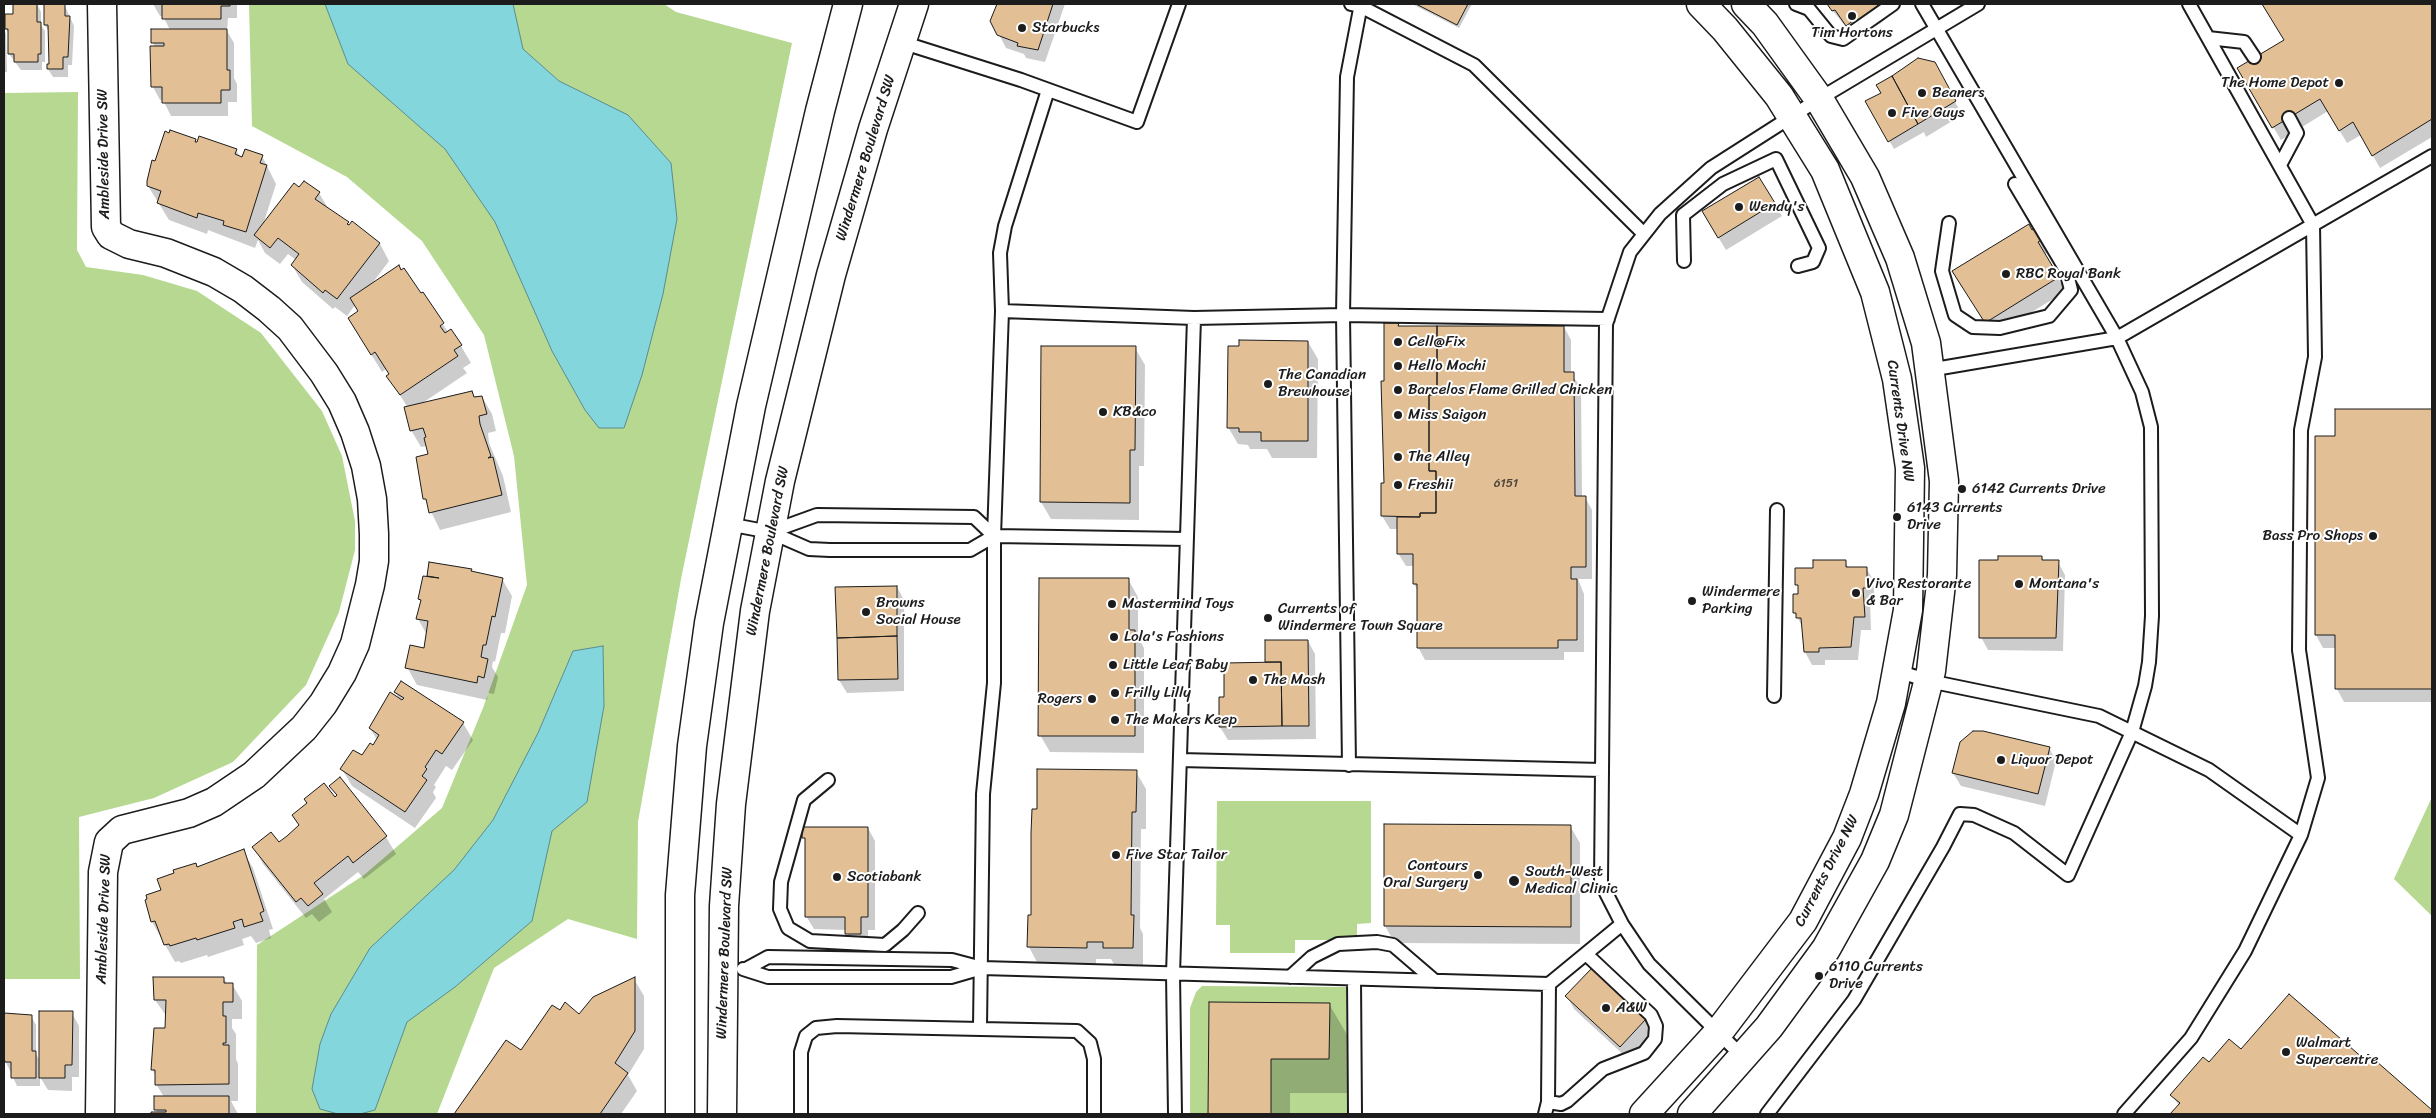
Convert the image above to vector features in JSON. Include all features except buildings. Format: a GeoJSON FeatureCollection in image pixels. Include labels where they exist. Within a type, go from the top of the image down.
{"type":"FeatureCollection","features":[{"type":"Feature","properties":{"kind":"street","name":"Ambleside Drive SW"},"geometry":{"type":"LineString","coordinates":[[100,1114],[103,872],[109,842],[122,830],[190,813],[214,802],[254,775],[304,728],[323,704],[342,673],[355,644],[374,561],[372,499],[366,466],[355,432],[342,402],[324,373],[290,328],[249,294],[214,272],[166,253],[129,244],[111,235],[106,227],[102,4]]}},
{"type":"Feature","properties":{"kind":"street"},"geometry":{"type":"LineString","coordinates":[[680,1114],[680,895],[684,820],[709,623],[751,406],[783,263],[848,4]]}},
{"type":"Feature","properties":{"kind":"street","name":"Windermere Boulevard SW"},"geometry":{"type":"LineString","coordinates":[[722,1114],[735,969],[731,804],[755,611],[770,532],[831,275],[873,129],[914,4]]}},
{"type":"Feature","properties":{"kind":"street","name":"Currents Drive NW"},"geometry":{"type":"LineString","coordinates":[[1644,1114],[1718,1033],[1803,921],[1847,838],[1864,794],[1891,703],[1908,610],[1910,468],[1897,379],[1875,292],[1825,170],[1779,96],[1725,28],[1701,4]]}},
{"type":"Feature","properties":{"kind":"street"},"geometry":{"type":"LineString","coordinates":[[1692,1114],[1769,1028],[1826,949],[1875,861],[1894,815],[1929,681],[1942,576],[1944,480],[1926,343],[1900,258],[1865,176],[1819,99],[1765,24],[1746,4]]}},
{"type":"Feature","properties":{"kind":"lane"},"geometry":{"type":"LineString","coordinates":[[901,42],[1048,90],[1137,122],[1179,4]]}},
{"type":"Feature","properties":{"kind":"lane"},"geometry":{"type":"LineString","coordinates":[[1349,765],[1343,315],[1347,77],[1358,4],[1474,65],[1644,234]]}},
{"type":"Feature","properties":{"kind":"lane"},"geometry":{"type":"LineString","coordinates":[[1796,4],[1809,6],[1831,36],[1843,39],[1893,4]]}},
{"type":"Feature","properties":{"kind":"lane"},"geometry":{"type":"LineString","coordinates":[[1767,1114],[1854,1000],[1943,847],[1960,814],[1974,815],[2014,833],[2068,875],[2132,732],[2145,686],[2151,637],[2151,427],[2142,392],[2117,338],[1938,28],[1922,4]]}},
{"type":"Feature","properties":{"kind":"lane"},"geometry":{"type":"LineString","coordinates":[[1743,1057],[1649,964],[1622,924],[1601,883],[1606,324],[1630,252],[1660,214],[1711,168],[1793,118],[1819,99],[1978,4]]}},
{"type":"Feature","properties":{"kind":"lane"},"geometry":{"type":"LineString","coordinates":[[2124,1114],[2191,1038],[2245,951],[2301,835],[2318,778],[2299,650],[2301,430],[2315,357],[2313,225],[2189,4]]}},
{"type":"Feature","properties":{"kind":"lane"},"geometry":{"type":"LineString","coordinates":[[2208,38],[2244,42],[2254,57]]}},
{"type":"Feature","properties":{"kind":"lane"},"geometry":{"type":"LineString","coordinates":[[980,1027],[983,794],[994,683],[994,536],[1002,311],[1000,253],[1005,226],[1048,90]]}},
{"type":"Feature","properties":{"kind":"lane"},"geometry":{"type":"LineString","coordinates":[[2280,166],[2297,134],[2289,118]]}},
{"type":"Feature","properties":{"kind":"lane"},"geometry":{"type":"LineString","coordinates":[[1929,370],[2117,338],[2432,156]]}},
{"type":"Feature","properties":{"kind":"lane"},"geometry":{"type":"LineString","coordinates":[[1684,261],[1683,215],[1723,184],[1776,159],[1819,248],[1813,262],[1798,266]]}},
{"type":"Feature","properties":{"kind":"lane"},"geometry":{"type":"LineString","coordinates":[[1949,223],[1942,271],[1955,314],[1973,327],[2000,328],[2049,316],[2071,290],[2067,277],[2014,184]]}},
{"type":"Feature","properties":{"kind":"lane"},"geometry":{"type":"LineString","coordinates":[[1002,311],[1194,318],[1343,315],[1608,318]]}},
{"type":"Feature","properties":{"kind":"lane"},"geometry":{"type":"LineString","coordinates":[[1175,1114],[1173,974],[1194,318]]}},
{"type":"Feature","properties":{"kind":"lane"},"geometry":{"type":"LineString","coordinates":[[1774,696],[1777,510]]}},
{"type":"Feature","properties":{"kind":"lane"},"geometry":{"type":"LineString","coordinates":[[770,532],[817,516],[974,517],[994,536]]}},
{"type":"Feature","properties":{"kind":"lane"},"geometry":{"type":"LineString","coordinates":[[728,524],[770,532],[809,549],[830,550],[970,550],[994,536],[1187,539]]}},
{"type":"Feature","properties":{"kind":"lane"},"geometry":{"type":"LineString","coordinates":[[1897,671],[1929,681],[2099,716],[2209,770],[2301,835]]}},
{"type":"Feature","properties":{"kind":"lane"},"geometry":{"type":"LineString","coordinates":[[1180,760],[1602,770]]}},
{"type":"Feature","properties":{"kind":"lane"},"geometry":{"type":"LineString","coordinates":[[828,780],[804,800],[780,882],[780,908],[788,928],[810,941],[885,945],[903,930],[918,912]]}},
{"type":"Feature","properties":{"kind":"lane"},"geometry":{"type":"LineString","coordinates":[[735,969],[768,957],[952,960],[982,968],[1550,984],[1622,924]]}},
{"type":"Feature","properties":{"kind":"lane"},"geometry":{"type":"LineString","coordinates":[[1290,977],[1312,957],[1338,944],[1377,942],[1393,945],[1435,981]]}},
{"type":"Feature","properties":{"kind":"lane"},"geometry":{"type":"LineString","coordinates":[[1550,984],[1547,1108],[1567,1101],[1604,1069],[1644,1053],[1655,1039],[1656,1026],[1651,1015],[1586,954]]}},
{"type":"Feature","properties":{"kind":"lane"},"geometry":{"type":"LineString","coordinates":[[735,969],[768,977],[951,977],[982,968]]}},
{"type":"Feature","properties":{"kind":"lane"},"geometry":{"type":"LineString","coordinates":[[1354,979],[1355,1114]]}},
{"type":"Feature","properties":{"kind":"lane"},"geometry":{"type":"LineString","coordinates":[[801,1114],[801,1052],[806,1036],[816,1028],[980,1027],[1077,1031],[1090,1043],[1094,1059],[1094,1114]]}},
{"type":"Feature","properties":{"kind":"green space"},"geometry":{"type":"Polygon","coordinates":[[[249,4],[664,4],[676,12],[792,43],[681,579],[638,822],[637,939],[568,919],[494,968],[437,1114],[256,1114],[257,945],[364,875],[442,808],[483,708],[527,585],[514,456],[484,335],[422,241],[347,177],[252,126],[249,4]]]}},
{"type":"Feature","properties":{"kind":"green space"},"geometry":{"type":"Polygon","coordinates":[[[78,92],[77,250],[86,267],[143,275],[197,291],[261,333],[322,411],[342,456],[355,521],[355,550],[339,612],[306,685],[233,762],[154,798],[79,817],[80,979],[4,979],[4,93],[78,92]]]}},
{"type":"Feature","properties":{"kind":"green space"},"geometry":{"type":"Polygon","coordinates":[[[2432,797],[2432,916],[2394,879],[2432,797]]]}},
{"type":"Feature","properties":{"kind":"green space"},"geometry":{"type":"Polygon","coordinates":[[[1217,801],[1371,801],[1371,923],[1357,924],[1357,940],[1295,940],[1295,953],[1230,953],[1230,925],[1216,925],[1217,801]]]}},
{"type":"Feature","properties":{"kind":"green space"},"geometry":{"type":"Polygon","coordinates":[[[1202,986],[1346,987],[1347,1114],[1190,1114],[1190,1008],[1196,992],[1202,986]]]}},
{"type":"Feature","properties":{"kind":"water"},"geometry":{"type":"Polygon","coordinates":[[[325,4],[513,4],[523,49],[559,81],[628,115],[671,163],[677,219],[663,294],[642,375],[624,428],[599,428],[585,410],[552,351],[495,222],[445,149],[348,64],[325,4]]]}},
{"type":"Feature","properties":{"kind":"water"},"geometry":{"type":"Polygon","coordinates":[[[603,646],[604,706],[587,802],[552,831],[532,921],[455,987],[407,1022],[375,1110],[360,1114],[338,1114],[320,1109],[312,1089],[320,1044],[331,1014],[370,948],[454,870],[493,820],[538,733],[573,651],[603,646]]]}},
{"type":"Feature","properties":{"kind":"place","name":"Tim Hortons"},"geometry":{"type":"Point","coordinates":[1852,16]}},
{"type":"Feature","properties":{"kind":"place","name":"Starbucks"},"geometry":{"type":"Point","coordinates":[1022,28]}},
{"type":"Feature","properties":{"kind":"place","name":"The Home Depot"},"geometry":{"type":"Point","coordinates":[2339,83]}},
{"type":"Feature","properties":{"kind":"place","name":"Beaners"},"geometry":{"type":"Point","coordinates":[1922,93]}},
{"type":"Feature","properties":{"kind":"place","name":"Five Guys"},"geometry":{"type":"Point","coordinates":[1892,113]}},
{"type":"Feature","properties":{"kind":"place","name":"Wendy's"},"geometry":{"type":"Point","coordinates":[1739,207]}},
{"type":"Feature","properties":{"kind":"place","name":"RBC Royal Bank"},"geometry":{"type":"Point","coordinates":[2006,274]}},
{"type":"Feature","properties":{"kind":"place","name":"Cell@Fix"},"geometry":{"type":"Point","coordinates":[1398,342]}},
{"type":"Feature","properties":{"kind":"place","name":"Hello Mochi"},"geometry":{"type":"Point","coordinates":[1398,366]}},
{"type":"Feature","properties":{"kind":"place","name":"The Canadian Brewhouse"},"geometry":{"type":"Point","coordinates":[1268,384]}},
{"type":"Feature","properties":{"kind":"place","name":"Barcelos Flame Grilled Chicken"},"geometry":{"type":"Point","coordinates":[1398,390]}},
{"type":"Feature","properties":{"kind":"place","name":"KB&co"},"geometry":{"type":"Point","coordinates":[1103,412]}},
{"type":"Feature","properties":{"kind":"place","name":"Miss Saigon"},"geometry":{"type":"Point","coordinates":[1398,415]}},
{"type":"Feature","properties":{"kind":"place","name":"The Alley"},"geometry":{"type":"Point","coordinates":[1398,457]}},
{"type":"Feature","properties":{"kind":"place","name":"Freshii"},"geometry":{"type":"Point","coordinates":[1398,485]}},
{"type":"Feature","properties":{"kind":"place","name":"6142 Currents Drive"},"geometry":{"type":"Point","coordinates":[1962,489]}},
{"type":"Feature","properties":{"kind":"place","name":"6143 Currents Drive"},"geometry":{"type":"Point","coordinates":[1897,517]}},
{"type":"Feature","properties":{"kind":"place","name":"Bass Pro Shops"},"geometry":{"type":"Point","coordinates":[2373,536]}},
{"type":"Feature","properties":{"kind":"place","name":"Montana's"},"geometry":{"type":"Point","coordinates":[2019,584]}},
{"type":"Feature","properties":{"kind":"place","name":"Vivo Restorante & Bar"},"geometry":{"type":"Point","coordinates":[1856,593]}},
{"type":"Feature","properties":{"kind":"place","name":"Windermere Parking"},"geometry":{"type":"Point","coordinates":[1692,601]}},
{"type":"Feature","properties":{"kind":"place","name":"Mastermind Toys"},"geometry":{"type":"Point","coordinates":[1112,604]}},
{"type":"Feature","properties":{"kind":"place","name":"Browns Social House"},"geometry":{"type":"Point","coordinates":[866,612]}},
{"type":"Feature","properties":{"kind":"place","name":"Currents of Windermere Town Square"},"geometry":{"type":"Point","coordinates":[1268,618]}},
{"type":"Feature","properties":{"kind":"place","name":"Lola's Fashions"},"geometry":{"type":"Point","coordinates":[1114,637]}},
{"type":"Feature","properties":{"kind":"place","name":"Little Leaf Baby"},"geometry":{"type":"Point","coordinates":[1113,665]}},
{"type":"Feature","properties":{"kind":"place","name":"The Mash"},"geometry":{"type":"Point","coordinates":[1253,680]}},
{"type":"Feature","properties":{"kind":"place","name":"Frilly Lilly"},"geometry":{"type":"Point","coordinates":[1115,693]}},
{"type":"Feature","properties":{"kind":"place","name":"Rogers"},"geometry":{"type":"Point","coordinates":[1092,699]}},
{"type":"Feature","properties":{"kind":"place","name":"The Makers Keep"},"geometry":{"type":"Point","coordinates":[1115,720]}},
{"type":"Feature","properties":{"kind":"place","name":"Liquor Depot"},"geometry":{"type":"Point","coordinates":[2001,760]}},
{"type":"Feature","properties":{"kind":"place","name":"Five Star Tailor"},"geometry":{"type":"Point","coordinates":[1116,855]}},
{"type":"Feature","properties":{"kind":"place","name":"Contours Oral Surgery"},"geometry":{"type":"Point","coordinates":[1478,875]}},
{"type":"Feature","properties":{"kind":"place","name":"Scotiabank"},"geometry":{"type":"Point","coordinates":[837,877]}},
{"type":"Feature","properties":{"kind":"place","name":"South-West Medical Clinic"},"geometry":{"type":"Point","coordinates":[1514,881]}},
{"type":"Feature","properties":{"kind":"place","name":"6110 Currents Drive"},"geometry":{"type":"Point","coordinates":[1819,976]}},
{"type":"Feature","properties":{"kind":"place","name":"A&W"},"geometry":{"type":"Point","coordinates":[1606,1008]}},
{"type":"Feature","properties":{"kind":"place","name":"Walmart Supercentre"},"geometry":{"type":"Point","coordinates":[2286,1052]}}]}
